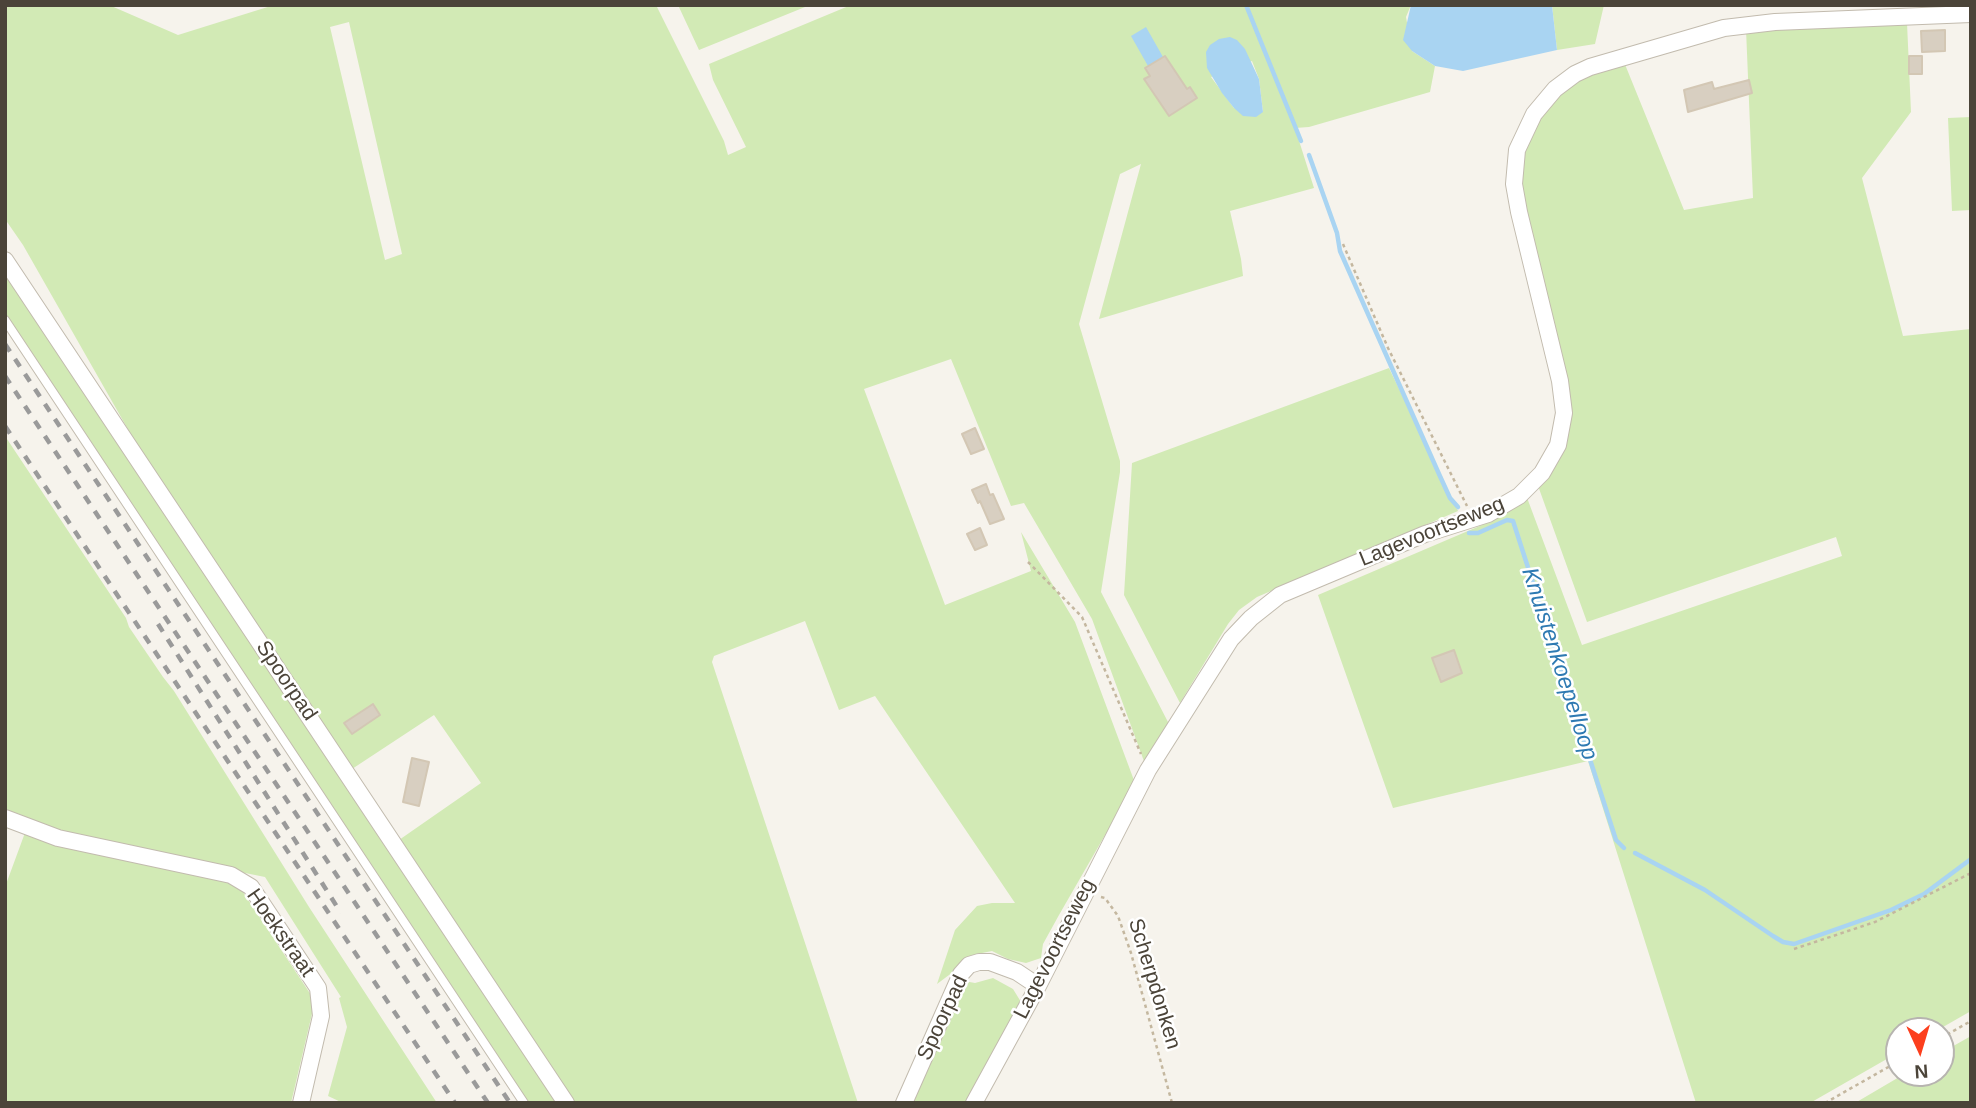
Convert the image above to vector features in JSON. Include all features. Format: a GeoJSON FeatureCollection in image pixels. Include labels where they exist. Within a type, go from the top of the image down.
{"type":"FeatureCollection","features":[{"type":"Feature","properties":{"kind":"street","name":"Lagevoortseweg"},"geometry":{"type":"LineString","coordinates":[[980,1100],[1148,770],[1231,639],[1251,618],[1280,596],[1425,534],[1488,514],[1520,496],[1542,473],[1558,444],[1564,413],[1560,381],[1514,184],[1517,150],[1534,114],[1555,89],[1590,67],[1724,28],[1775,22],[1971,15]]}},
{"type":"Feature","properties":{"kind":"street","name":"Spoorpad"},"geometry":{"type":"LineString","coordinates":[[5,260],[566,1103]]}},
{"type":"Feature","properties":{"kind":"street","name":"Hoekstraat"},"geometry":{"type":"LineString","coordinates":[[5,818],[58,838],[231,875],[251,887],[318,988],[321,1016],[301,1103]]}},
{"type":"Feature","properties":{"kind":"street","name":"Spoorpad"},"geometry":{"type":"LineString","coordinates":[[904,1103],[961,974],[969,965],[979,961],[990,962],[1017,972],[1038,986]]}},
{"type":"Feature","properties":{"kind":"lane"},"geometry":{"type":"LineString","coordinates":[[5,320],[524,1103]]}},
{"type":"Feature","properties":{"kind":"path"},"geometry":{"type":"LineString","coordinates":[[1343,244],[1388,348],[1473,519]]}},
{"type":"Feature","properties":{"kind":"path"},"geometry":{"type":"LineString","coordinates":[[1028,562],[1082,617],[1148,770]]}},
{"type":"Feature","properties":{"kind":"path"},"geometry":{"type":"LineString","coordinates":[[1794,949],[1875,922],[1971,873]]}},
{"type":"Feature","properties":{"kind":"path","name":"Scherpdonken"},"geometry":{"type":"LineString","coordinates":[[1085,890],[1105,898],[1118,916],[1131,953],[1172,1103]]}},
{"type":"Feature","properties":{"kind":"path"},"geometry":{"type":"LineString","coordinates":[[1955,1030],[1971,1021]]}},
{"type":"Feature","properties":{"kind":"path"},"geometry":{"type":"LineString","coordinates":[[1825,1103],[1885,1069]]}},
{"type":"Feature","properties":{"kind":"green space"},"geometry":{"type":"Polygon","coordinates":[[[5,5],[109,5],[178,35],[274,5],[656,5],[724,141],[728,155],[746,147],[713,80],[709,64],[851,5],[1411,5],[1406,17],[1412,51],[1435,66],[1430,92],[1309,127],[1295,128],[1314,188],[1230,211],[1243,276],[1099,319],[1141,164],[1120,174],[1079,324],[1120,461],[1101,592],[1169,724],[1145,764],[1092,619],[1024,503],[1011,506],[951,359],[864,389],[945,605],[1031,571],[1021,532],[1075,622],[1135,783],[1043,944],[1041,958],[1026,963],[1008,959],[992,951],[977,954],[937,984],[955,930],[977,906],[1015,903],[875,696],[839,710],[805,621],[714,656],[712,662],[858,1103],[574,1103],[399,840],[481,783],[434,715],[352,769],[142,454],[23,245],[5,219],[5,5]],[[349,22],[330,27],[385,260],[402,254],[349,22]],[[1252,61],[1211,77],[1234,108],[1263,112],[1259,79],[1252,61]]]}},
{"type":"Feature","properties":{"kind":"green space"},"geometry":{"type":"Polygon","coordinates":[[[678,5],[810,5],[699,50],[678,5]]]}},
{"type":"Feature","properties":{"kind":"green space"},"geometry":{"type":"Polygon","coordinates":[[[1552,5],[1604,5],[1595,44],[1557,50],[1552,5]]]}},
{"type":"Feature","properties":{"kind":"green space"},"geometry":{"type":"Polygon","coordinates":[[[1907,23],[1911,112],[1862,178],[1903,336],[1971,329],[1971,1011],[1955,1020],[1955,1017],[1885,1017],[1885,1060],[1810,1103],[1696,1103],[1588,761],[1393,808],[1318,595],[1489,522],[1526,495],[1582,645],[1842,556],[1836,537],[1587,622],[1537,483],[1565,433],[1518,202],[1521,155],[1543,113],[1571,81],[1622,57],[1684,210],[1753,198],[1746,29],[1907,23]]]}},
{"type":"Feature","properties":{"kind":"green space"},"geometry":{"type":"Polygon","coordinates":[[[1971,117],[1971,210],[1952,211],[1948,118],[1971,117]]]}},
{"type":"Feature","properties":{"kind":"green space"},"geometry":{"type":"Polygon","coordinates":[[[5,270],[559,1103],[528,1103],[329,804],[5,314],[5,270]]]}},
{"type":"Feature","properties":{"kind":"green space"},"geometry":{"type":"Polygon","coordinates":[[[1389,368],[1458,511],[1257,597],[1239,610],[1228,624],[1180,703],[1124,595],[1132,463],[1389,368]]]}},
{"type":"Feature","properties":{"kind":"green space"},"geometry":{"type":"Polygon","coordinates":[[[5,436],[126,618],[129,627],[174,691],[309,907],[437,1103],[343,1103],[328,1096],[347,1027],[339,998],[341,997],[265,877],[56,835],[5,816],[5,436]]]}},
{"type":"Feature","properties":{"kind":"green space"},"geometry":{"type":"Polygon","coordinates":[[[26,830],[237,883],[315,1001],[291,1103],[5,1103],[5,887],[26,830]]]}},
{"type":"Feature","properties":{"kind":"green space"},"geometry":{"type":"Polygon","coordinates":[[[993,978],[1013,989],[1021,1002],[967,1103],[911,1103],[964,981],[975,983],[993,978]]]}},
{"type":"Feature","properties":{"kind":"green space"},"geometry":{"type":"Polygon","coordinates":[[[1971,1036],[1971,1103],[1855,1103],[1885,1085],[1955,1087],[1955,1045],[1971,1036]]]}},
{"type":"Feature","properties":{"kind":"water"},"geometry":{"type":"Polygon","coordinates":[[[1411,5],[1552,5],[1557,50],[1463,71],[1435,66],[1412,51],[1403,40],[1411,5]]]}},
{"type":"Feature","properties":{"kind":"water"},"geometry":{"type":"Polygon","coordinates":[[[1146,27],[1163,57],[1148,66],[1131,36],[1146,27]]]}},
{"type":"Feature","properties":{"kind":"water"},"geometry":{"type":"Polygon","coordinates":[[[1230,37],[1245,49],[1259,79],[1263,112],[1256,117],[1243,116],[1234,108],[1207,68],[1206,52],[1210,45],[1219,39],[1230,37]]]}},
{"type":"Feature","properties":{"kind":"building"},"geometry":{"type":"Polygon","coordinates":[[[1945,30],[1945,51],[1922,52],[1921,31],[1945,30]]]}},
{"type":"Feature","properties":{"kind":"building"},"geometry":{"type":"Polygon","coordinates":[[[1165,56],[1187,89],[1190,87],[1197,98],[1169,116],[1144,79],[1150,76],[1145,68],[1165,56]]]}},
{"type":"Feature","properties":{"kind":"building"},"geometry":{"type":"Polygon","coordinates":[[[1909,56],[1922,56],[1922,74],[1909,74],[1909,56]]]}},
{"type":"Feature","properties":{"kind":"building"},"geometry":{"type":"Polygon","coordinates":[[[1749,80],[1752,93],[1688,112],[1684,90],[1712,82],[1714,89],[1749,80]]]}},
{"type":"Feature","properties":{"kind":"building"},"geometry":{"type":"Polygon","coordinates":[[[975,428],[984,449],[971,454],[962,434],[975,428]]]}},
{"type":"Feature","properties":{"kind":"building"},"geometry":{"type":"Polygon","coordinates":[[[986,484],[1004,519],[990,524],[972,490],[986,484]]]}},
{"type":"Feature","properties":{"kind":"building"},"geometry":{"type":"Polygon","coordinates":[[[980,528],[987,545],[975,550],[967,534],[980,528]]]}},
{"type":"Feature","properties":{"kind":"building"},"geometry":{"type":"Polygon","coordinates":[[[1454,650],[1462,673],[1441,682],[1432,658],[1454,650]]]}},
{"type":"Feature","properties":{"kind":"building"},"geometry":{"type":"Polygon","coordinates":[[[373,704],[380,715],[352,734],[344,723],[373,704]]]}},
{"type":"Feature","properties":{"kind":"building"},"geometry":{"type":"Polygon","coordinates":[[[412,758],[429,762],[419,806],[403,802],[412,758]]]}},
{"type":"Feature","properties":{"kind":"waterway","name":"Knuistenkoepelloop"},"geometry":{"type":"LineString","coordinates":[[1246,5],[1301,141]]}},
{"type":"Feature","properties":{"kind":"waterway","name":"Knuistenkoepelloop"},"geometry":{"type":"LineString","coordinates":[[1309,155],[1337,233],[1340,251],[1450,498],[1458,507]]}},
{"type":"Feature","properties":{"kind":"waterway","name":"Knuistenkoepelloop"},"geometry":{"type":"LineString","coordinates":[[1469,533],[1478,533],[1507,520],[1513,521],[1616,840],[1624,848]]}},
{"type":"Feature","properties":{"kind":"waterway","name":"Knuistenkoepelloop"},"geometry":{"type":"LineString","coordinates":[[1635,853],[1705,890],[1783,942],[1794,944],[1891,910],[1924,894],[1971,859]]}},
{"type":"Feature","properties":{"kind":"railway"},"geometry":{"type":"LineString","coordinates":[[5,344],[510,1103]]}},
{"type":"Feature","properties":{"kind":"railway"},"geometry":{"type":"LineString","coordinates":[[5,376],[488,1103]]}},
{"type":"Feature","properties":{"kind":"railway"},"geometry":{"type":"LineString","coordinates":[[5,426],[455,1103]]}},
{"type":"Feature","properties":{"kind":"railway"},"geometry":{"type":"LineString","coordinates":[[158,624],[341,913]]}}]}
